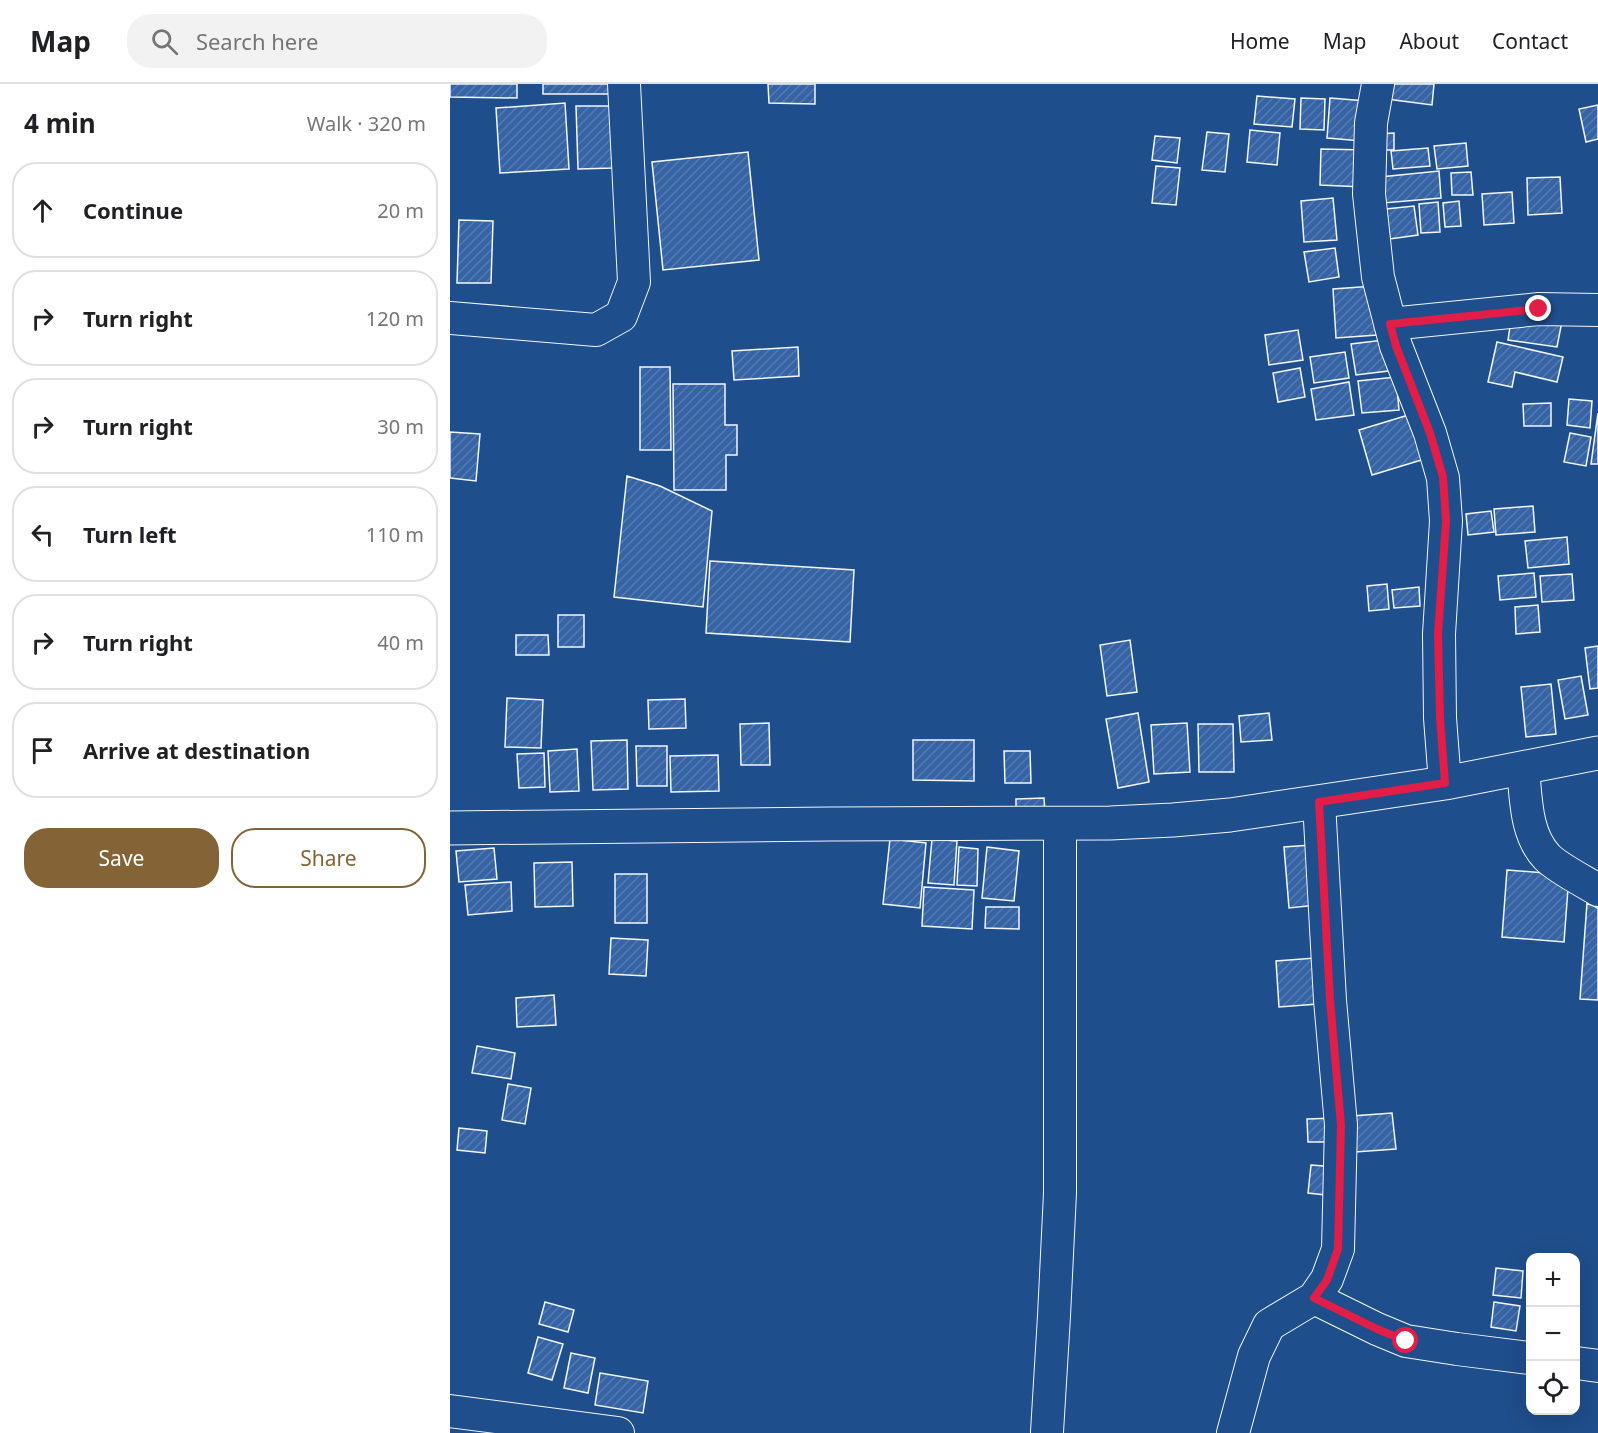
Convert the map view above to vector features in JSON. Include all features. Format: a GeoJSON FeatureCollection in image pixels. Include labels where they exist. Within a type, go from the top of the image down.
{"type":"FeatureCollection","features":[{"type":"Feature","properties":{"kind":"main road"},"geometry":{"type":"LineString","coordinates":[[450,828],[1120,823],[1230,815],[1319,802],[1445,783],[1598,753]]}},
{"type":"Feature","properties":{"kind":"street"},"geometry":{"type":"LineString","coordinates":[[450,318],[596,330],[621,316],[634,282],[624,84]]}},
{"type":"Feature","properties":{"kind":"street"},"geometry":{"type":"LineString","coordinates":[[1377,84],[1371,123],[1369,194],[1378,277],[1396,346],[1430,433],[1443,477],[1446,521],[1438,634],[1440,718],[1445,783]]}},
{"type":"Feature","properties":{"kind":"street"},"geometry":{"type":"LineString","coordinates":[[1390,324],[1539,309],[1598,310]]}},
{"type":"Feature","properties":{"kind":"street"},"geometry":{"type":"LineString","coordinates":[[1523,768],[1528,817],[1536,843],[1548,859],[1598,890]]}},
{"type":"Feature","properties":{"kind":"street"},"geometry":{"type":"LineString","coordinates":[[1233,1433],[1254,1356],[1269,1324],[1314,1298],[1327,1280],[1338,1249],[1341,1125],[1330,1000],[1319,802]]}},
{"type":"Feature","properties":{"kind":"street"},"geometry":{"type":"LineString","coordinates":[[1047,1432],[1060,1193],[1060,824]]}},
{"type":"Feature","properties":{"kind":"street"},"geometry":{"type":"LineString","coordinates":[[1314,1298],[1406,1341],[1526,1358]]}},
{"type":"Feature","properties":{"kind":"street"},"geometry":{"type":"LineString","coordinates":[[1580,1364],[1598,1366]]}},
{"type":"Feature","properties":{"kind":"street"},"geometry":{"type":"LineString","coordinates":[[450,1411],[618,1433]]}},
{"type":"Feature","properties":{"kind":"building"},"geometry":{"type":"Polygon","coordinates":[[[450,84],[517,84],[517,98],[450,97],[450,84]]]}},
{"type":"Feature","properties":{"kind":"building"},"geometry":{"type":"Polygon","coordinates":[[[543,84],[609,84],[609,94],[543,94],[543,84]]]}},
{"type":"Feature","properties":{"kind":"building"},"geometry":{"type":"Polygon","coordinates":[[[768,84],[815,84],[815,104],[769,103],[768,84]]]}},
{"type":"Feature","properties":{"kind":"building"},"geometry":{"type":"Polygon","coordinates":[[[1388,84],[1434,84],[1432,105],[1387,99],[1388,84]]]}},
{"type":"Feature","properties":{"kind":"building"},"geometry":{"type":"Polygon","coordinates":[[[1257,96],[1295,99],[1292,127],[1254,124],[1257,96]]]}},
{"type":"Feature","properties":{"kind":"building"},"geometry":{"type":"Polygon","coordinates":[[[1301,98],[1325,99],[1324,130],[1300,129],[1301,98]]]}},
{"type":"Feature","properties":{"kind":"building"},"geometry":{"type":"Polygon","coordinates":[[[1330,98],[1366,101],[1362,141],[1327,138],[1330,98]]]}},
{"type":"Feature","properties":{"kind":"building"},"geometry":{"type":"Polygon","coordinates":[[[565,103],[569,169],[500,173],[496,108],[565,103]]]}},
{"type":"Feature","properties":{"kind":"building"},"geometry":{"type":"Polygon","coordinates":[[[1598,105],[1598,139],[1586,142],[1579,109],[1598,105]]]}},
{"type":"Feature","properties":{"kind":"building"},"geometry":{"type":"Polygon","coordinates":[[[576,106],[611,106],[613,168],[578,169],[576,106]]]}},
{"type":"Feature","properties":{"kind":"building"},"geometry":{"type":"Polygon","coordinates":[[[1250,130],[1280,133],[1277,165],[1247,162],[1250,130]]]}},
{"type":"Feature","properties":{"kind":"building"},"geometry":{"type":"Polygon","coordinates":[[[1207,132],[1229,134],[1225,172],[1202,170],[1207,132]]]}},
{"type":"Feature","properties":{"kind":"building"},"geometry":{"type":"Polygon","coordinates":[[[1394,133],[1394,150],[1374,150],[1373,134],[1394,133]]]}},
{"type":"Feature","properties":{"kind":"building"},"geometry":{"type":"Polygon","coordinates":[[[1155,136],[1180,138],[1177,163],[1152,160],[1155,136]]]}},
{"type":"Feature","properties":{"kind":"building"},"geometry":{"type":"Polygon","coordinates":[[[1466,143],[1468,166],[1437,169],[1434,146],[1466,143]]]}},
{"type":"Feature","properties":{"kind":"building"},"geometry":{"type":"Polygon","coordinates":[[[1428,148],[1430,166],[1393,169],[1391,151],[1428,148]]]}},
{"type":"Feature","properties":{"kind":"building"},"geometry":{"type":"Polygon","coordinates":[[[1321,149],[1365,150],[1363,187],[1320,185],[1321,149]]]}},
{"type":"Feature","properties":{"kind":"building"},"geometry":{"type":"Polygon","coordinates":[[[748,152],[759,260],[663,270],[652,162],[748,152]]]}},
{"type":"Feature","properties":{"kind":"building"},"geometry":{"type":"Polygon","coordinates":[[[1156,166],[1180,168],[1176,205],[1152,203],[1156,166]]]}},
{"type":"Feature","properties":{"kind":"building"},"geometry":{"type":"Polygon","coordinates":[[[1439,171],[1441,198],[1383,203],[1380,177],[1439,171]]]}},
{"type":"Feature","properties":{"kind":"building"},"geometry":{"type":"Polygon","coordinates":[[[1471,172],[1473,195],[1452,195],[1451,173],[1471,172]]]}},
{"type":"Feature","properties":{"kind":"building"},"geometry":{"type":"Polygon","coordinates":[[[1560,177],[1562,213],[1528,215],[1527,178],[1560,177]]]}},
{"type":"Feature","properties":{"kind":"building"},"geometry":{"type":"Polygon","coordinates":[[[1512,192],[1514,223],[1484,225],[1482,194],[1512,192]]]}},
{"type":"Feature","properties":{"kind":"building"},"geometry":{"type":"Polygon","coordinates":[[[1333,198],[1337,240],[1304,242],[1301,201],[1333,198]]]}},
{"type":"Feature","properties":{"kind":"building"},"geometry":{"type":"Polygon","coordinates":[[[1459,201],[1461,226],[1445,227],[1443,203],[1459,201]]]}},
{"type":"Feature","properties":{"kind":"building"},"geometry":{"type":"Polygon","coordinates":[[[1438,202],[1440,232],[1421,233],[1419,204],[1438,202]]]}},
{"type":"Feature","properties":{"kind":"building"},"geometry":{"type":"Polygon","coordinates":[[[1414,206],[1418,235],[1390,239],[1386,209],[1414,206]]]}},
{"type":"Feature","properties":{"kind":"building"},"geometry":{"type":"Polygon","coordinates":[[[459,220],[493,221],[491,283],[457,283],[459,220]]]}},
{"type":"Feature","properties":{"kind":"building"},"geometry":{"type":"Polygon","coordinates":[[[1335,248],[1339,277],[1309,282],[1304,252],[1335,248]]]}},
{"type":"Feature","properties":{"kind":"building"},"geometry":{"type":"Polygon","coordinates":[[[1374,286],[1377,335],[1336,338],[1333,289],[1374,286]]]}},
{"type":"Feature","properties":{"kind":"building"},"geometry":{"type":"Polygon","coordinates":[[[1512,313],[1562,321],[1557,347],[1508,340],[1512,313]]]}},
{"type":"Feature","properties":{"kind":"building"},"geometry":{"type":"Polygon","coordinates":[[[1298,330],[1303,360],[1269,365],[1265,335],[1298,330]]]}},
{"type":"Feature","properties":{"kind":"building"},"geometry":{"type":"Polygon","coordinates":[[[1384,340],[1388,371],[1356,375],[1351,344],[1384,340]]]}},
{"type":"Feature","properties":{"kind":"building"},"geometry":{"type":"Polygon","coordinates":[[[1497,342],[1563,357],[1557,382],[1515,372],[1512,387],[1488,382],[1497,342]]]}},
{"type":"Feature","properties":{"kind":"building"},"geometry":{"type":"Polygon","coordinates":[[[798,347],[799,376],[734,380],[732,351],[798,347]]]}},
{"type":"Feature","properties":{"kind":"building"},"geometry":{"type":"Polygon","coordinates":[[[1345,352],[1349,378],[1314,383],[1310,357],[1345,352]]]}},
{"type":"Feature","properties":{"kind":"building"},"geometry":{"type":"Polygon","coordinates":[[[640,367],[670,367],[671,450],[640,450],[640,367]]]}},
{"type":"Feature","properties":{"kind":"building"},"geometry":{"type":"Polygon","coordinates":[[[1300,368],[1305,397],[1278,402],[1273,373],[1300,368]]]}},
{"type":"Feature","properties":{"kind":"building"},"geometry":{"type":"Polygon","coordinates":[[[1396,377],[1399,410],[1362,413],[1358,381],[1396,377]]]}},
{"type":"Feature","properties":{"kind":"building"},"geometry":{"type":"Polygon","coordinates":[[[1349,382],[1354,415],[1316,420],[1311,389],[1349,382]]]}},
{"type":"Feature","properties":{"kind":"building"},"geometry":{"type":"Polygon","coordinates":[[[673,384],[725,384],[725,425],[737,425],[737,455],[726,455],[726,490],[674,490],[673,384]]]}},
{"type":"Feature","properties":{"kind":"building"},"geometry":{"type":"Polygon","coordinates":[[[1569,399],[1592,401],[1590,428],[1567,425],[1569,399]]]}},
{"type":"Feature","properties":{"kind":"building"},"geometry":{"type":"Polygon","coordinates":[[[1551,403],[1551,426],[1524,426],[1523,404],[1551,403]]]}},
{"type":"Feature","properties":{"kind":"building"},"geometry":{"type":"Polygon","coordinates":[[[1415,413],[1428,458],[1372,475],[1359,430],[1415,413]]]}},
{"type":"Feature","properties":{"kind":"building"},"geometry":{"type":"Polygon","coordinates":[[[1598,413],[1598,464],[1591,464],[1598,413]]]}},
{"type":"Feature","properties":{"kind":"building"},"geometry":{"type":"Polygon","coordinates":[[[450,432],[480,434],[476,481],[450,478],[450,432]]]}},
{"type":"Feature","properties":{"kind":"building"},"geometry":{"type":"Polygon","coordinates":[[[1570,433],[1591,437],[1586,466],[1564,462],[1570,433]]]}},
{"type":"Feature","properties":{"kind":"building"},"geometry":{"type":"Polygon","coordinates":[[[627,476],[660,486],[712,511],[703,607],[614,597],[627,476]]]}},
{"type":"Feature","properties":{"kind":"building"},"geometry":{"type":"Polygon","coordinates":[[[1533,506],[1535,532],[1496,535],[1494,509],[1533,506]]]}},
{"type":"Feature","properties":{"kind":"building"},"geometry":{"type":"Polygon","coordinates":[[[1491,511],[1494,532],[1468,535],[1466,514],[1491,511]]]}},
{"type":"Feature","properties":{"kind":"building"},"geometry":{"type":"Polygon","coordinates":[[[1567,537],[1569,564],[1528,568],[1525,541],[1567,537]]]}},
{"type":"Feature","properties":{"kind":"building"},"geometry":{"type":"Polygon","coordinates":[[[710,561],[854,570],[850,642],[706,633],[710,561]]]}},
{"type":"Feature","properties":{"kind":"building"},"geometry":{"type":"Polygon","coordinates":[[[1534,573],[1536,597],[1500,600],[1498,576],[1534,573]]]}},
{"type":"Feature","properties":{"kind":"building"},"geometry":{"type":"Polygon","coordinates":[[[1572,574],[1574,600],[1542,602],[1540,576],[1572,574]]]}},
{"type":"Feature","properties":{"kind":"building"},"geometry":{"type":"Polygon","coordinates":[[[1387,584],[1389,609],[1369,611],[1367,586],[1387,584]]]}},
{"type":"Feature","properties":{"kind":"building"},"geometry":{"type":"Polygon","coordinates":[[[1419,587],[1420,606],[1394,608],[1392,590],[1419,587]]]}},
{"type":"Feature","properties":{"kind":"building"},"geometry":{"type":"Polygon","coordinates":[[[1538,605],[1540,632],[1516,634],[1515,607],[1538,605]]]}},
{"type":"Feature","properties":{"kind":"building"},"geometry":{"type":"Polygon","coordinates":[[[558,615],[584,615],[584,647],[558,647],[558,615]]]}},
{"type":"Feature","properties":{"kind":"building"},"geometry":{"type":"Polygon","coordinates":[[[516,635],[548,635],[549,655],[516,655],[516,635]]]}},
{"type":"Feature","properties":{"kind":"building"},"geometry":{"type":"Polygon","coordinates":[[[1130,640],[1137,692],[1107,696],[1100,645],[1130,640]]]}},
{"type":"Feature","properties":{"kind":"building"},"geometry":{"type":"Polygon","coordinates":[[[1598,646],[1598,688],[1590,689],[1585,648],[1598,646]]]}},
{"type":"Feature","properties":{"kind":"building"},"geometry":{"type":"Polygon","coordinates":[[[1581,676],[1588,715],[1565,719],[1558,680],[1581,676]]]}},
{"type":"Feature","properties":{"kind":"building"},"geometry":{"type":"Polygon","coordinates":[[[1551,684],[1556,734],[1526,737],[1521,687],[1551,684]]]}},
{"type":"Feature","properties":{"kind":"building"},"geometry":{"type":"Polygon","coordinates":[[[507,698],[543,700],[541,748],[505,747],[507,698]]]}},
{"type":"Feature","properties":{"kind":"building"},"geometry":{"type":"Polygon","coordinates":[[[685,699],[686,728],[649,729],[648,700],[685,699]]]}},
{"type":"Feature","properties":{"kind":"building"},"geometry":{"type":"Polygon","coordinates":[[[1138,713],[1149,782],[1118,788],[1106,719],[1138,713]]]}},
{"type":"Feature","properties":{"kind":"building"},"geometry":{"type":"Polygon","coordinates":[[[1269,713],[1272,740],[1241,742],[1239,716],[1269,713]]]}},
{"type":"Feature","properties":{"kind":"building"},"geometry":{"type":"Polygon","coordinates":[[[769,723],[770,765],[741,765],[740,724],[769,723]]]}},
{"type":"Feature","properties":{"kind":"building"},"geometry":{"type":"Polygon","coordinates":[[[1187,723],[1190,772],[1154,774],[1151,725],[1187,723]]]}},
{"type":"Feature","properties":{"kind":"building"},"geometry":{"type":"Polygon","coordinates":[[[1198,724],[1233,724],[1234,772],[1199,772],[1198,724]]]}},
{"type":"Feature","properties":{"kind":"building"},"geometry":{"type":"Polygon","coordinates":[[[627,740],[628,789],[593,790],[591,741],[627,740]]]}},
{"type":"Feature","properties":{"kind":"building"},"geometry":{"type":"Polygon","coordinates":[[[913,740],[974,740],[974,781],[913,780],[913,740]]]}},
{"type":"Feature","properties":{"kind":"building"},"geometry":{"type":"Polygon","coordinates":[[[636,746],[667,746],[667,786],[637,786],[636,746]]]}},
{"type":"Feature","properties":{"kind":"building"},"geometry":{"type":"Polygon","coordinates":[[[577,749],[579,791],[550,792],[548,751],[577,749]]]}},
{"type":"Feature","properties":{"kind":"building"},"geometry":{"type":"Polygon","coordinates":[[[1004,751],[1030,751],[1031,783],[1005,783],[1004,751]]]}},
{"type":"Feature","properties":{"kind":"building"},"geometry":{"type":"Polygon","coordinates":[[[544,753],[545,787],[519,788],[517,754],[544,753]]]}},
{"type":"Feature","properties":{"kind":"building"},"geometry":{"type":"Polygon","coordinates":[[[718,755],[719,791],[671,792],[670,756],[718,755]]]}},
{"type":"Feature","properties":{"kind":"building"},"geometry":{"type":"Polygon","coordinates":[[[1044,798],[1045,813],[1016,814],[1016,799],[1044,798]]]}},
{"type":"Feature","properties":{"kind":"building"},"geometry":{"type":"Polygon","coordinates":[[[890,839],[926,843],[920,908],[883,904],[890,839]]]}},
{"type":"Feature","properties":{"kind":"building"},"geometry":{"type":"Polygon","coordinates":[[[932,839],[957,841],[954,885],[928,883],[932,839]]]}},
{"type":"Feature","properties":{"kind":"building"},"geometry":{"type":"Polygon","coordinates":[[[1311,845],[1317,905],[1289,908],[1284,847],[1311,845]]]}},
{"type":"Feature","properties":{"kind":"building"},"geometry":{"type":"Polygon","coordinates":[[[959,847],[978,849],[977,886],[957,885],[959,847]]]}},
{"type":"Feature","properties":{"kind":"building"},"geometry":{"type":"Polygon","coordinates":[[[987,847],[1019,851],[1014,901],[982,898],[987,847]]]}},
{"type":"Feature","properties":{"kind":"building"},"geometry":{"type":"Polygon","coordinates":[[[494,848],[497,879],[459,882],[456,851],[494,848]]]}},
{"type":"Feature","properties":{"kind":"building"},"geometry":{"type":"Polygon","coordinates":[[[572,862],[573,906],[535,907],[534,863],[572,862]]]}},
{"type":"Feature","properties":{"kind":"building"},"geometry":{"type":"Polygon","coordinates":[[[1507,870],[1569,875],[1564,942],[1502,937],[1507,870]]]}},
{"type":"Feature","properties":{"kind":"building"},"geometry":{"type":"Polygon","coordinates":[[[615,874],[647,874],[647,923],[615,923],[615,874]]]}},
{"type":"Feature","properties":{"kind":"building"},"geometry":{"type":"Polygon","coordinates":[[[511,882],[512,911],[468,915],[465,885],[511,882]]]}},
{"type":"Feature","properties":{"kind":"building"},"geometry":{"type":"Polygon","coordinates":[[[924,887],[974,890],[972,929],[922,926],[924,887]]]}},
{"type":"Feature","properties":{"kind":"building"},"geometry":{"type":"Polygon","coordinates":[[[1587,903],[1598,908],[1598,1000],[1580,999],[1587,903]]]}},
{"type":"Feature","properties":{"kind":"building"},"geometry":{"type":"Polygon","coordinates":[[[986,907],[1019,907],[1019,929],[985,928],[986,907]]]}},
{"type":"Feature","properties":{"kind":"building"},"geometry":{"type":"Polygon","coordinates":[[[611,938],[648,940],[646,976],[609,974],[611,938]]]}},
{"type":"Feature","properties":{"kind":"building"},"geometry":{"type":"Polygon","coordinates":[[[1315,958],[1318,1004],[1279,1007],[1276,961],[1315,958]]]}},
{"type":"Feature","properties":{"kind":"building"},"geometry":{"type":"Polygon","coordinates":[[[554,995],[556,1025],[517,1027],[516,998],[554,995]]]}},
{"type":"Feature","properties":{"kind":"building"},"geometry":{"type":"Polygon","coordinates":[[[477,1046],[515,1053],[511,1079],[472,1073],[477,1046]]]}},
{"type":"Feature","properties":{"kind":"building"},"geometry":{"type":"Polygon","coordinates":[[[508,1084],[531,1088],[525,1124],[502,1120],[508,1084]]]}},
{"type":"Feature","properties":{"kind":"building"},"geometry":{"type":"Polygon","coordinates":[[[1392,1113],[1396,1149],[1355,1152],[1352,1116],[1392,1113]]]}},
{"type":"Feature","properties":{"kind":"building"},"geometry":{"type":"Polygon","coordinates":[[[1335,1118],[1335,1142],[1308,1142],[1307,1119],[1335,1118]]]}},
{"type":"Feature","properties":{"kind":"building"},"geometry":{"type":"Polygon","coordinates":[[[459,1128],[487,1131],[485,1153],[457,1150],[459,1128]]]}},
{"type":"Feature","properties":{"kind":"building"},"geometry":{"type":"Polygon","coordinates":[[[1311,1165],[1337,1167],[1334,1196],[1308,1193],[1311,1165]]]}},
{"type":"Feature","properties":{"kind":"building"},"geometry":{"type":"Polygon","coordinates":[[[1496,1268],[1523,1271],[1521,1298],[1493,1295],[1496,1268]]]}},
{"type":"Feature","properties":{"kind":"building"},"geometry":{"type":"Polygon","coordinates":[[[545,1302],[574,1310],[568,1332],[539,1324],[545,1302]]]}},
{"type":"Feature","properties":{"kind":"building"},"geometry":{"type":"Polygon","coordinates":[[[1494,1302],[1520,1306],[1516,1331],[1491,1327],[1494,1302]]]}},
{"type":"Feature","properties":{"kind":"building"},"geometry":{"type":"Polygon","coordinates":[[[538,1337],[563,1344],[552,1380],[528,1373],[538,1337]]]}},
{"type":"Feature","properties":{"kind":"building"},"geometry":{"type":"Polygon","coordinates":[[[571,1353],[595,1358],[588,1393],[564,1388],[571,1353]]]}},
{"type":"Feature","properties":{"kind":"building"},"geometry":{"type":"Polygon","coordinates":[[[600,1373],[648,1381],[643,1413],[595,1405],[600,1373]]]}},
{"type":"Feature","properties":{"kind":"route"},"geometry":{"type":"LineString","coordinates":[[1406,1341],[1314,1298],[1327,1280],[1338,1249],[1341,1125],[1330,1000],[1319,802],[1445,783],[1440,718],[1438,634],[1446,521],[1443,477],[1430,433],[1396,346],[1390,324],[1539,309]]}}]}
